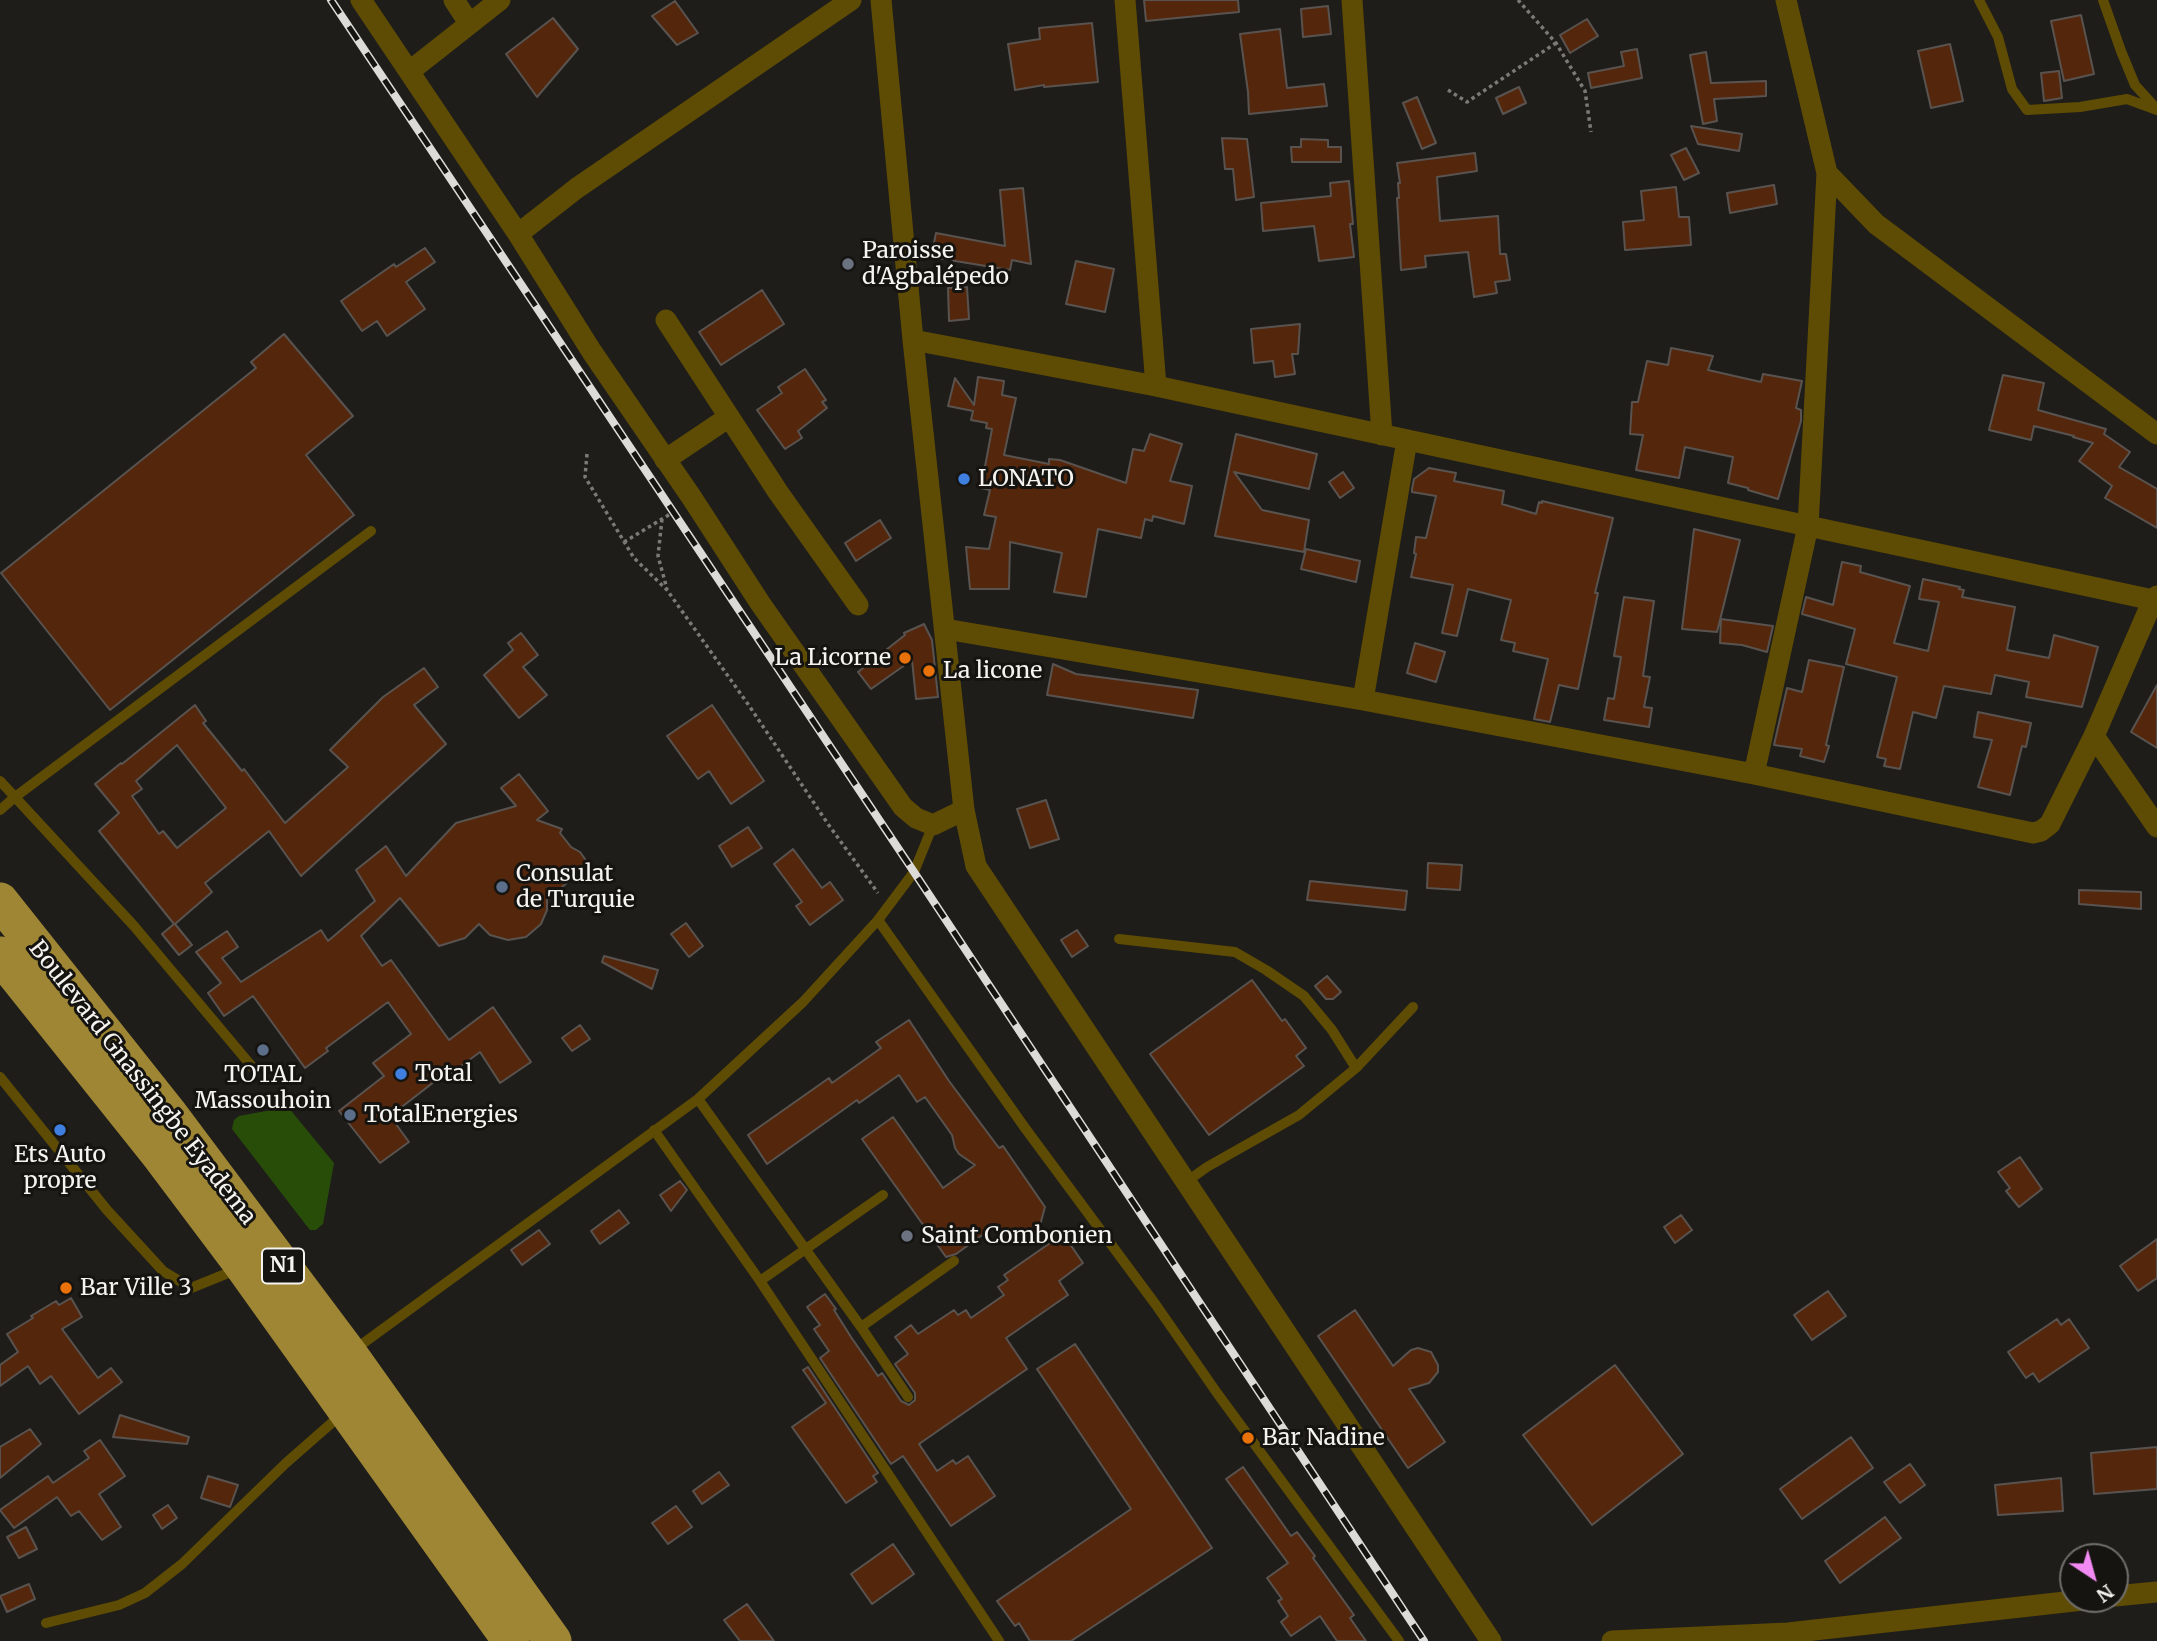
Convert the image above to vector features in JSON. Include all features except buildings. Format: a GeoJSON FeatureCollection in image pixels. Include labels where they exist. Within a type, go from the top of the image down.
{"type":"FeatureCollection","features":[{"type":"Feature","properties":{"kind":"highway","name":"Boulevard Gnassingbe Eyadema"},"geometry":{"type":"LineString","coordinates":[[0,901],[170,1115],[349,1354],[553,1641]]}},
{"type":"Feature","properties":{"kind":"highway","name":"Boulevard Gnassingbe Eyadema"},"geometry":{"type":"LineString","coordinates":[[0,955],[158,1153],[243,1266],[511,1641]]}},
{"type":"Feature","properties":{"kind":"street"},"geometry":{"type":"LineString","coordinates":[[361,0],[760,603],[903,807],[916,818],[933,825],[964,810]]}},
{"type":"Feature","properties":{"kind":"street"},"geometry":{"type":"LineString","coordinates":[[454,0],[469,23]]}},
{"type":"Feature","properties":{"kind":"street"},"geometry":{"type":"LineString","coordinates":[[410,71],[500,0]]}},
{"type":"Feature","properties":{"kind":"street"},"geometry":{"type":"LineString","coordinates":[[518,234],[577,188],[851,0]]}},
{"type":"Feature","properties":{"kind":"street"},"geometry":{"type":"LineString","coordinates":[[881,0],[913,340],[964,810],[976,866],[1490,1641]]}},
{"type":"Feature","properties":{"kind":"street"},"geometry":{"type":"LineString","coordinates":[[1125,0],[1156,386]]}},
{"type":"Feature","properties":{"kind":"street"},"geometry":{"type":"LineString","coordinates":[[1352,0],[1382,435]]}},
{"type":"Feature","properties":{"kind":"street"},"geometry":{"type":"LineString","coordinates":[[1754,775],[1808,526],[1827,173],[1786,0]]}},
{"type":"Feature","properties":{"kind":"street"},"geometry":{"type":"LineString","coordinates":[[1827,173],[1876,224],[2157,434]]}},
{"type":"Feature","properties":{"kind":"street"},"geometry":{"type":"LineString","coordinates":[[666,320],[778,492],[858,605]]}},
{"type":"Feature","properties":{"kind":"street"},"geometry":{"type":"LineString","coordinates":[[913,340],[1156,386],[2155,598],[2094,736],[2050,824],[2033,833],[1754,775],[1363,701],[945,629]]}},
{"type":"Feature","properties":{"kind":"street"},"geometry":{"type":"LineString","coordinates":[[665,460],[729,417]]}},
{"type":"Feature","properties":{"kind":"street"},"geometry":{"type":"LineString","coordinates":[[1363,701],[1408,440]]}},
{"type":"Feature","properties":{"kind":"street"},"geometry":{"type":"LineString","coordinates":[[2094,736],[2157,827]]}},
{"type":"Feature","properties":{"kind":"street"},"geometry":{"type":"LineString","coordinates":[[2129,1595],[2157,1592]]}},
{"type":"Feature","properties":{"kind":"street"},"geometry":{"type":"LineString","coordinates":[[1612,1641],[1788,1637],[2059,1603]]}},
{"type":"Feature","properties":{"kind":"lane"},"geometry":{"type":"LineString","coordinates":[[1979,0],[1998,37],[2012,89],[2027,110],[2080,107],[2127,99],[2157,110]]}},
{"type":"Feature","properties":{"kind":"lane"},"geometry":{"type":"LineString","coordinates":[[2103,0],[2135,85],[2157,110]]}},
{"type":"Feature","properties":{"kind":"lane"},"geometry":{"type":"LineString","coordinates":[[0,810],[371,531]]}},
{"type":"Feature","properties":{"kind":"lane"},"geometry":{"type":"LineString","coordinates":[[0,781],[134,926],[254,1069]]}},
{"type":"Feature","properties":{"kind":"lane"},"geometry":{"type":"LineString","coordinates":[[349,1354],[698,1099],[803,1002],[878,920],[914,872],[933,825]]}},
{"type":"Feature","properties":{"kind":"lane"},"geometry":{"type":"LineString","coordinates":[[878,920],[1025,1128],[1399,1641]]}},
{"type":"Feature","properties":{"kind":"lane"},"geometry":{"type":"LineString","coordinates":[[1119,939],[1235,952],[1304,996],[1332,1030],[1356,1068]]}},
{"type":"Feature","properties":{"kind":"lane"},"geometry":{"type":"LineString","coordinates":[[1186,1182],[1299,1115],[1356,1068],[1413,1007]]}},
{"type":"Feature","properties":{"kind":"lane"},"geometry":{"type":"LineString","coordinates":[[0,1077],[107,1210],[163,1271],[191,1288],[243,1266]]}},
{"type":"Feature","properties":{"kind":"lane"},"geometry":{"type":"LineString","coordinates":[[698,1099],[908,1397]]}},
{"type":"Feature","properties":{"kind":"lane"},"geometry":{"type":"LineString","coordinates":[[654,1130],[760,1281],[999,1641]]}},
{"type":"Feature","properties":{"kind":"lane"},"geometry":{"type":"LineString","coordinates":[[760,1281],[883,1195]]}},
{"type":"Feature","properties":{"kind":"lane"},"geometry":{"type":"LineString","coordinates":[[861,1327],[954,1261]]}},
{"type":"Feature","properties":{"kind":"lane"},"geometry":{"type":"LineString","coordinates":[[46,1623],[119,1605],[145,1593],[182,1564],[286,1463],[346,1410]]}},
{"type":"Feature","properties":{"kind":"path"},"geometry":{"type":"LineString","coordinates":[[1518,0],[1556,43],[1585,91],[1591,132]]}},
{"type":"Feature","properties":{"kind":"path"},"geometry":{"type":"LineString","coordinates":[[1448,90],[1467,102],[1556,43]]}},
{"type":"Feature","properties":{"kind":"path"},"geometry":{"type":"LineString","coordinates":[[587,454],[586,477],[634,558],[667,590],[828,824],[888,906]]}},
{"type":"Feature","properties":{"kind":"path"},"geometry":{"type":"LineString","coordinates":[[624,542],[692,498]]}},
{"type":"Feature","properties":{"kind":"path"},"geometry":{"type":"LineString","coordinates":[[662,519],[658,556],[667,590]]}},
{"type":"Feature","properties":{"kind":"green space"},"geometry":{"type":"Polygon","coordinates":[[[288,1107],[334,1163],[323,1224],[316,1230],[310,1230],[232,1129],[234,1120],[239,1116],[288,1107]]]}},
{"type":"Feature","properties":{"kind":"railway"},"geometry":{"type":"LineString","coordinates":[[331,0],[1424,1641]]}},
{"type":"Feature","properties":{"kind":"place","name":"Paroisse d'Agbalépedo"},"geometry":{"type":"Point","coordinates":[848,264]}},
{"type":"Feature","properties":{"kind":"place","name":"LONATO"},"geometry":{"type":"Point","coordinates":[964,479]}},
{"type":"Feature","properties":{"kind":"place","name":"La Licorne"},"geometry":{"type":"Point","coordinates":[905,658]}},
{"type":"Feature","properties":{"kind":"place","name":"La licone"},"geometry":{"type":"Point","coordinates":[929,671]}},
{"type":"Feature","properties":{"kind":"place","name":"Consulat de Turquie"},"geometry":{"type":"Point","coordinates":[502,887]}},
{"type":"Feature","properties":{"kind":"place","name":"TOTAL Massouhoin"},"geometry":{"type":"Point","coordinates":[263,1050]}},
{"type":"Feature","properties":{"kind":"place","name":"Total"},"geometry":{"type":"Point","coordinates":[401,1074]}},
{"type":"Feature","properties":{"kind":"place","name":"TotalEnergies"},"geometry":{"type":"Point","coordinates":[350,1115]}},
{"type":"Feature","properties":{"kind":"place","name":"Ets Auto propre"},"geometry":{"type":"Point","coordinates":[60,1130]}},
{"type":"Feature","properties":{"kind":"place","name":"Saint Combonien"},"geometry":{"type":"Point","coordinates":[907,1236]}},
{"type":"Feature","properties":{"kind":"place","name":"Bar Ville 3"},"geometry":{"type":"Point","coordinates":[66,1288]}},
{"type":"Feature","properties":{"kind":"place","name":"Bar Nadine"},"geometry":{"type":"Point","coordinates":[1248,1438]}}]}
